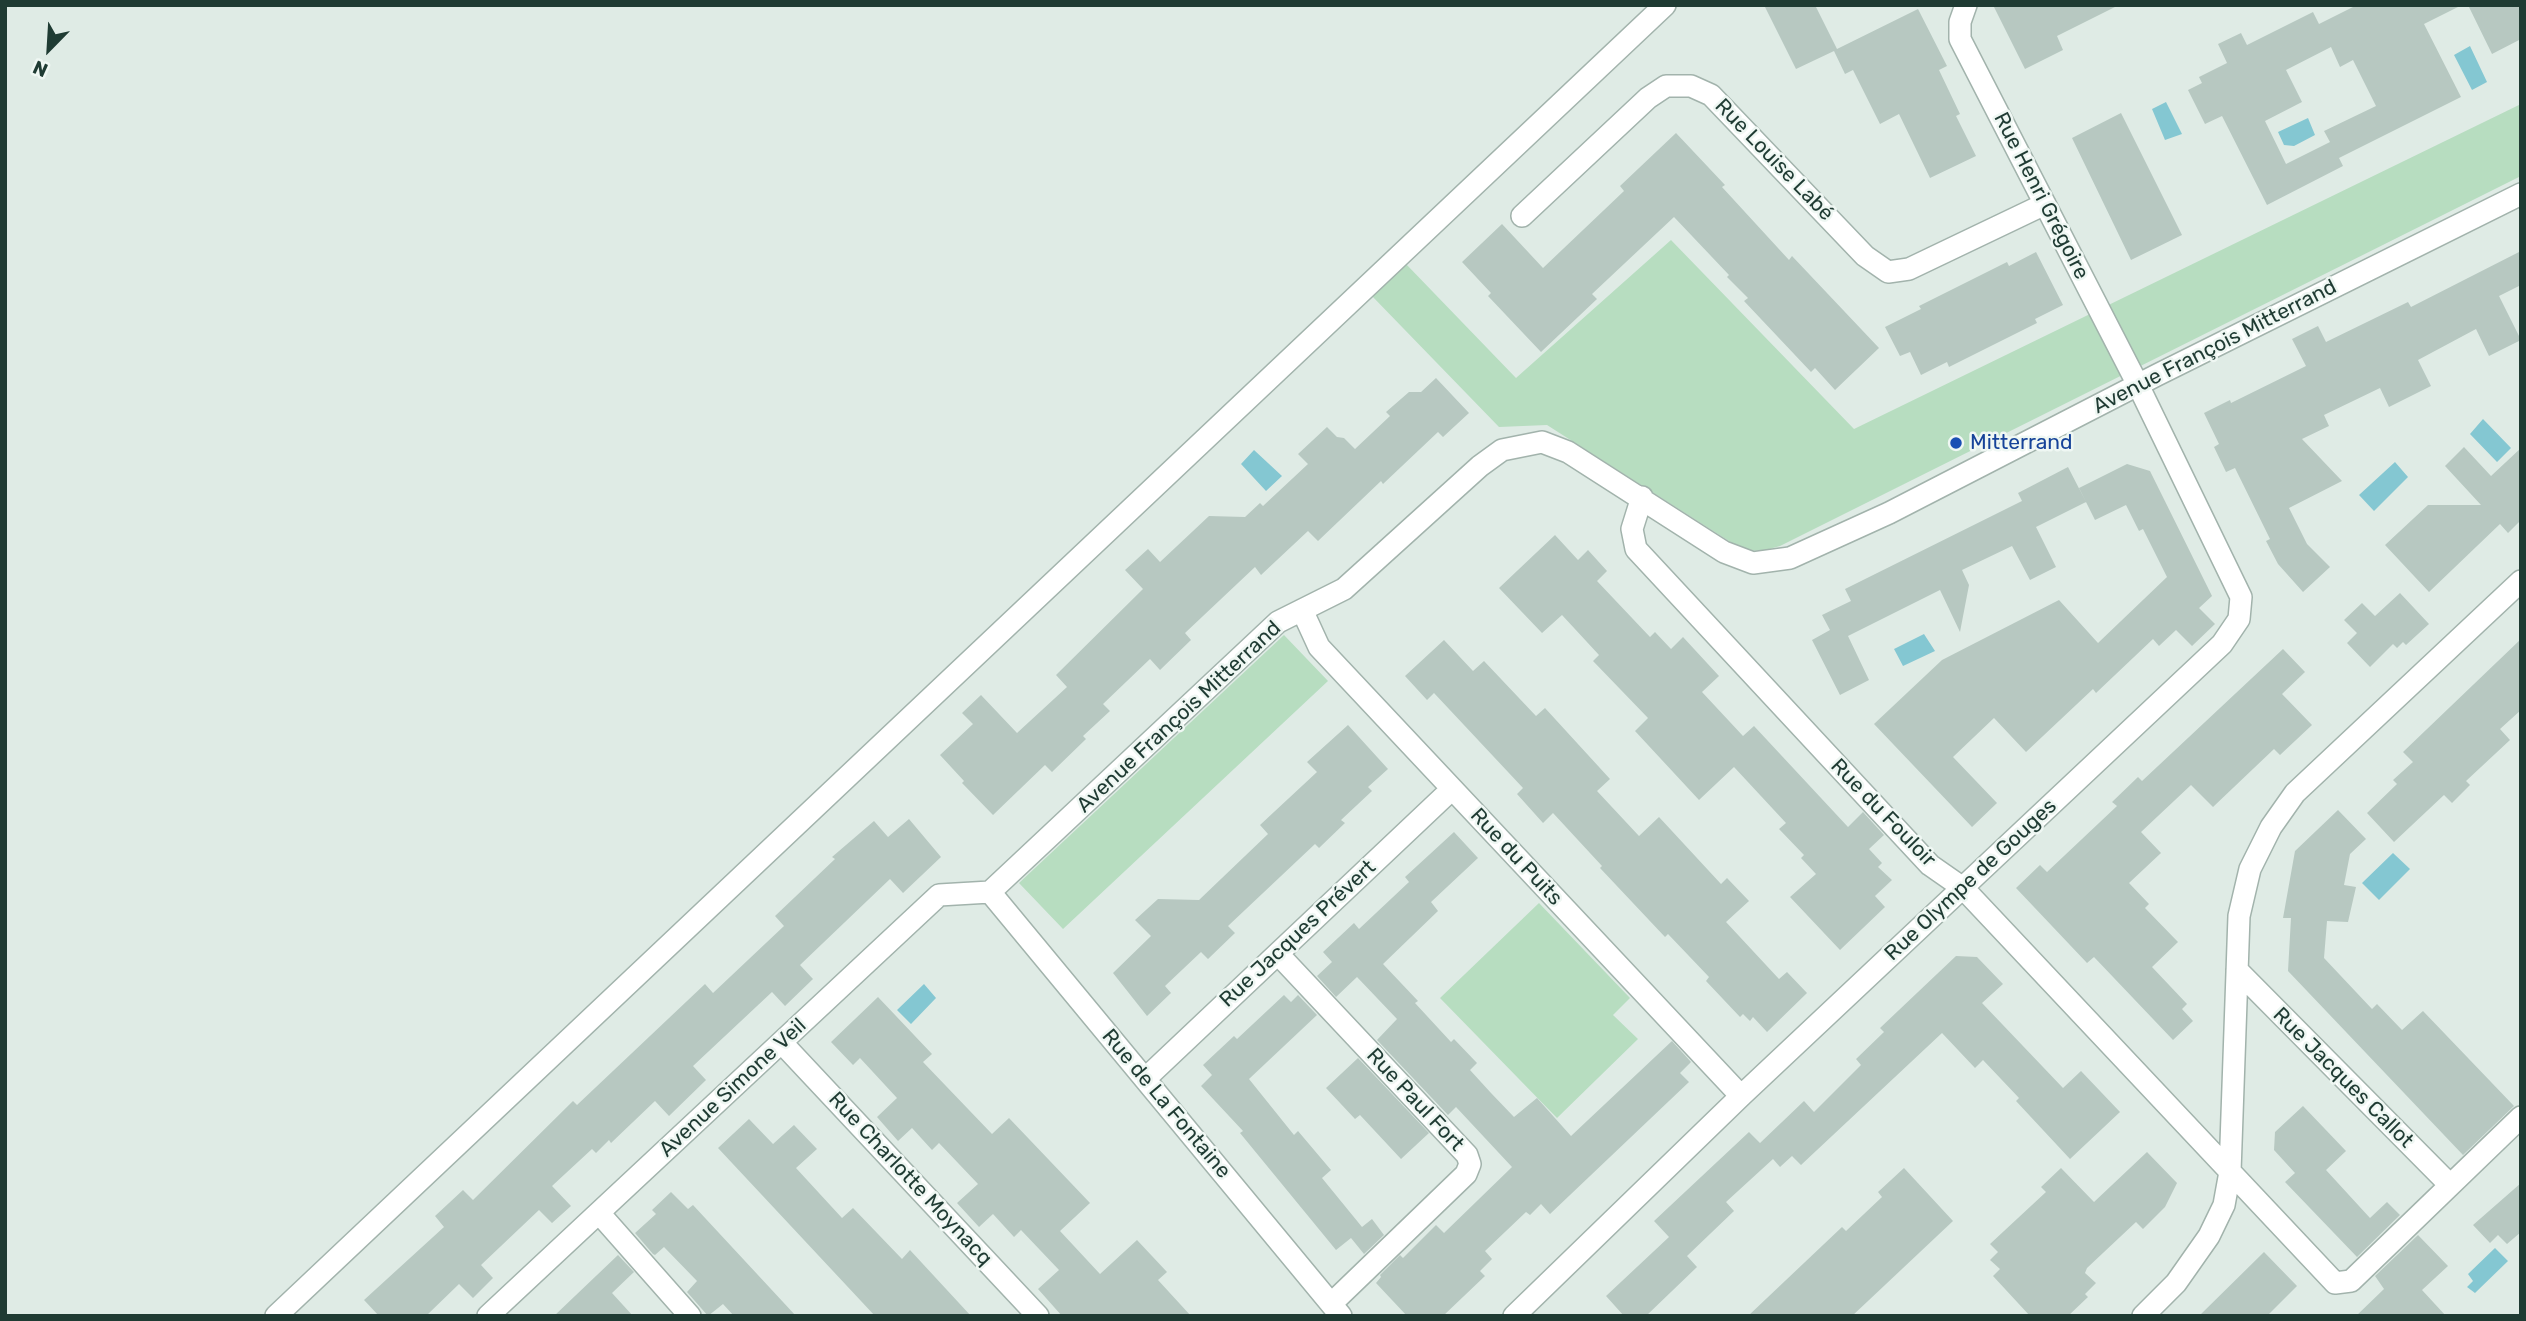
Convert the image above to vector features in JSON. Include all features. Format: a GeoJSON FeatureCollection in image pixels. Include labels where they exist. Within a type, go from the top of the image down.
{"type":"FeatureCollection","features":[{"type":"Feature","properties":{"kind":"street"},"geometry":{"type":"LineString","coordinates":[[276,1316],[1665,5]]}},
{"type":"Feature","properties":{"kind":"street","name":"Rue Henri Grégoire"},"geometry":{"type":"LineString","coordinates":[[1966,5],[1960,22],[1960,39],[2138,385]]}},
{"type":"Feature","properties":{"kind":"street","name":"Rue Louise Labé"},"geometry":{"type":"LineString","coordinates":[[1522,216],[1648,98],[1666,86],[1691,86],[1711,94],[1865,256],[1888,272],[1909,269],[2045,204]]}},
{"type":"Feature","properties":{"kind":"street","name":"Avenue François Mitterrand"},"geometry":{"type":"LineString","coordinates":[[990,892],[1278,622],[1344,589],[1480,466],[1502,450],[1542,442],[1568,452],[1642,497],[1690,532],[1734,556],[1753,563],[1790,558],[1889,513],[2521,194]]}},
{"type":"Feature","properties":{"kind":"street","name":"Rue Olympe de Gouges"},"geometry":{"type":"LineString","coordinates":[[1514,1316],[1741,1096],[2221,644],[2239,619],[2241,597],[2138,385]]}},
{"type":"Feature","properties":{"kind":"street","name":"Rue du Fouloir"},"geometry":{"type":"LineString","coordinates":[[1642,497],[1632,529],[1636,549],[1930,865],[1963,888],[2230,1172]]}},
{"type":"Feature","properties":{"kind":"street"},"geometry":{"type":"LineString","coordinates":[[2143,1316],[2176,1283],[2209,1236],[2224,1205],[2230,1172],[2239,916],[2250,869],[2271,827],[2295,793],[2521,582]]}},
{"type":"Feature","properties":{"kind":"street","name":"Rue du Puits"},"geometry":{"type":"LineString","coordinates":[[1302,610],[1319,647],[1741,1096]]}},
{"type":"Feature","properties":{"kind":"street","name":"Rue Jacques Prévert"},"geometry":{"type":"LineString","coordinates":[[1145,1079],[1452,789]]}},
{"type":"Feature","properties":{"kind":"street","name":"Avenue Simone Veil"},"geometry":{"type":"LineString","coordinates":[[488,1316],[939,894],[990,892]]}},
{"type":"Feature","properties":{"kind":"street","name":"Rue de La Fontaine"},"geometry":{"type":"LineString","coordinates":[[990,892],[1336,1310]]}},
{"type":"Feature","properties":{"kind":"street","name":"Rue Paul Fort"},"geometry":{"type":"LineString","coordinates":[[1278,954],[1467,1155],[1470,1164],[1466,1174],[1336,1310]]}},
{"type":"Feature","properties":{"kind":"street","name":"Rue Jacques Callot"},"geometry":{"type":"LineString","coordinates":[[2237,970],[2450,1185]]}},
{"type":"Feature","properties":{"kind":"street","name":"Rue Charlotte Moynacq"},"geometry":{"type":"LineString","coordinates":[[782,1043],[1038,1316]]}},
{"type":"Feature","properties":{"kind":"street"},"geometry":{"type":"LineString","coordinates":[[2230,1172],[2335,1283],[2351,1281],[2521,1117]]}},
{"type":"Feature","properties":{"kind":"street"},"geometry":{"type":"LineString","coordinates":[[599,1213],[690,1316]]}},
{"type":"Feature","properties":{"kind":"green space"},"geometry":{"type":"Polygon","coordinates":[[[2521,104],[2521,176],[1780,546],[1762,551],[1743,550],[1547,425],[1499,427],[1371,295],[1406,264],[1516,378],[1671,240],[1854,429],[2521,104]]]}},
{"type":"Feature","properties":{"kind":"green space"},"geometry":{"type":"Polygon","coordinates":[[[1284,635],[1328,681],[1063,929],[1019,883],[1284,635]]]}},
{"type":"Feature","properties":{"kind":"green space"},"geometry":{"type":"Polygon","coordinates":[[[1539,903],[1630,998],[1613,1015],[1638,1039],[1557,1118],[1440,998],[1539,903]]]}},
{"type":"Feature","properties":{"kind":"water"},"geometry":{"type":"Polygon","coordinates":[[[2470,46],[2487,82],[2472,90],[2454,55],[2470,46]]]}},
{"type":"Feature","properties":{"kind":"water"},"geometry":{"type":"Polygon","coordinates":[[[2166,102],[2182,134],[2165,140],[2152,109],[2166,102]]]}},
{"type":"Feature","properties":{"kind":"water"},"geometry":{"type":"Polygon","coordinates":[[[2308,118],[2315,135],[2294,146],[2284,145],[2278,132],[2308,118]]]}},
{"type":"Feature","properties":{"kind":"water"},"geometry":{"type":"Polygon","coordinates":[[[2483,419],[2511,448],[2497,462],[2470,434],[2483,419]]]}},
{"type":"Feature","properties":{"kind":"water"},"geometry":{"type":"Polygon","coordinates":[[[1254,450],[1282,476],[1266,491],[1241,464],[1254,450]]]}},
{"type":"Feature","properties":{"kind":"water"},"geometry":{"type":"Polygon","coordinates":[[[2395,462],[2408,477],[2374,511],[2359,495],[2395,462]]]}},
{"type":"Feature","properties":{"kind":"water"},"geometry":{"type":"Polygon","coordinates":[[[1924,634],[1935,651],[1903,666],[1894,649],[1924,634]]]}},
{"type":"Feature","properties":{"kind":"water"},"geometry":{"type":"Polygon","coordinates":[[[2393,853],[2410,869],[2379,900],[2362,883],[2393,853]]]}},
{"type":"Feature","properties":{"kind":"water"},"geometry":{"type":"Polygon","coordinates":[[[924,984],[936,998],[911,1024],[897,1010],[924,984]]]}},
{"type":"Feature","properties":{"kind":"water"},"geometry":{"type":"Polygon","coordinates":[[[2495,1248],[2508,1261],[2475,1293],[2467,1287],[2473,1281],[2468,1274],[2495,1248]]]}},
{"type":"Feature","properties":{"kind":"building"},"geometry":{"type":"Polygon","coordinates":[[[1764,5],[1815,5],[1837,49],[1918,9],[1947,66],[1939,70],[1960,114],[1956,116],[1976,156],[1930,178],[1899,114],[1880,124],[1853,70],[1845,74],[1834,51],[1796,69],[1764,5]]]}},
{"type":"Feature","properties":{"kind":"building"},"geometry":{"type":"Polygon","coordinates":[[[1993,5],[2119,5],[2057,36],[2063,50],[2025,69],[1993,5]]]}},
{"type":"Feature","properties":{"kind":"building"},"geometry":{"type":"Polygon","coordinates":[[[2357,5],[2462,5],[2424,24],[2461,97],[2339,158],[2343,166],[2267,205],[2222,116],[2205,124],[2188,90],[2202,83],[2199,77],[2227,63],[2218,44],[2241,33],[2247,45],[2313,12],[2319,24],[2357,5]],[[2331,47],[2286,70],[2302,102],[2265,121],[2286,164],[2330,142],[2324,131],[2376,106],[2353,60],[2340,67],[2331,47]]]}},
{"type":"Feature","properties":{"kind":"building"},"geometry":{"type":"Polygon","coordinates":[[[2468,5],[2521,5],[2521,39],[2492,54],[2468,5]]]}},
{"type":"Feature","properties":{"kind":"building"},"geometry":{"type":"Polygon","coordinates":[[[2121,113],[2182,235],[2131,260],[2072,138],[2121,113]]]}},
{"type":"Feature","properties":{"kind":"building"},"geometry":{"type":"Polygon","coordinates":[[[1676,133],[1789,260],[1792,256],[1879,348],[1835,390],[1815,368],[1811,372],[1744,301],[1748,298],[1727,277],[1729,275],[1674,217],[1592,294],[1597,299],[1541,352],[1488,296],[1491,293],[1462,262],[1502,224],[1543,268],[1624,191],[1620,186],[1676,133]]]}},
{"type":"Feature","properties":{"kind":"building"},"geometry":{"type":"Polygon","coordinates":[[[2521,251],[2521,285],[2499,296],[2521,340],[2489,356],[2476,329],[2418,360],[2431,386],[2389,407],[2380,388],[2324,415],[2329,426],[2302,439],[2342,481],[2289,508],[2307,544],[2330,567],[2303,592],[2278,564],[2266,541],[2270,539],[2235,468],[2226,472],[2214,447],[2219,444],[2204,413],[2230,400],[2231,403],[2306,366],[2292,339],[2318,326],[2326,342],[2408,302],[2411,307],[2521,251]]]}},
{"type":"Feature","properties":{"kind":"building"},"geometry":{"type":"Polygon","coordinates":[[[2036,252],[2063,305],[2035,319],[2037,323],[1949,367],[1947,362],[1921,375],[1910,352],[1900,356],[1885,327],[1921,309],[1919,306],[2007,262],[2009,266],[2036,252]]]}},
{"type":"Feature","properties":{"kind":"building"},"geometry":{"type":"Polygon","coordinates":[[[1436,378],[1469,413],[1443,437],[1438,432],[1318,541],[1308,531],[1261,575],[1255,567],[1185,633],[1191,640],[1160,670],[1150,659],[1103,704],[1110,711],[1083,736],[1086,739],[1052,772],[1045,765],[993,815],[962,783],[964,781],[940,755],[973,724],[962,713],[981,695],[1017,733],[1067,687],[1056,675],[1143,589],[1125,570],[1148,549],[1160,562],[1209,516],[1245,517],[1260,503],[1263,506],[1308,464],[1298,454],[1327,427],[1355,449],[1390,416],[1386,412],[1409,392],[1421,392],[1436,378]]]}},
{"type":"Feature","properties":{"kind":"building"},"geometry":{"type":"Polygon","coordinates":[[[2464,447],[2491,476],[2521,448],[2521,520],[2508,533],[2500,524],[2429,592],[2385,545],[2428,505],[2481,505],[2445,466],[2464,447]]]}},
{"type":"Feature","properties":{"kind":"building"},"geometry":{"type":"Polygon","coordinates":[[[2127,464],[2150,471],[2212,596],[2199,608],[2215,624],[2192,646],[2176,630],[2159,646],[2153,639],[2096,693],[2093,689],[2026,752],[1994,718],[1953,757],[1997,803],[1972,827],[1874,724],[1942,660],[2059,600],[2098,643],[2167,577],[2143,529],[2139,531],[2126,505],[2095,520],[2079,488],[2127,464]]]}},
{"type":"Feature","properties":{"kind":"building"},"geometry":{"type":"Polygon","coordinates":[[[2068,467],[2086,502],[2036,527],[2056,567],[2030,580],[2012,546],[1962,570],[1969,585],[1960,632],[1940,590],[1848,636],[1869,680],[1840,695],[1812,640],[1830,630],[1822,615],[1851,601],[1845,589],[2022,501],[2018,493],[2068,467]]]}},
{"type":"Feature","properties":{"kind":"building"},"geometry":{"type":"Polygon","coordinates":[[[1555,535],[1578,560],[1588,550],[1607,571],[1597,581],[1650,637],[1655,632],[1671,649],[1683,637],[1719,676],[1702,692],[1743,736],[1754,726],[1848,827],[1863,812],[1884,835],[1869,849],[1882,863],[1878,867],[1892,880],[1875,896],[1885,907],[1840,950],[1790,897],[1816,874],[1801,858],[1804,855],[1779,829],[1786,823],[1734,767],[1699,800],[1635,731],[1648,718],[1593,661],[1599,655],[1562,615],[1542,633],[1499,588],[1555,535]]]}},
{"type":"Feature","properties":{"kind":"building"},"geometry":{"type":"Polygon","coordinates":[[[2400,593],[2429,624],[2406,645],[2403,642],[2397,648],[2393,644],[2370,667],[2347,643],[2357,633],[2344,620],[2362,603],[2375,616],[2400,593]]]}},
{"type":"Feature","properties":{"kind":"building"},"geometry":{"type":"Polygon","coordinates":[[[2521,639],[2521,710],[2500,729],[2510,740],[2466,781],[2470,785],[2452,803],[2444,795],[2394,842],[2367,813],[2397,784],[2393,780],[2413,762],[2403,752],[2521,639]]]}},
{"type":"Feature","properties":{"kind":"building"},"geometry":{"type":"Polygon","coordinates":[[[1444,640],[1473,671],[1484,661],[1536,716],[1545,708],[1610,779],[1597,791],[1639,836],[1659,817],[1721,884],[1727,878],[1749,901],[1726,922],[1779,979],[1787,972],[1807,993],[1767,1032],[1753,1017],[1750,1021],[1743,1014],[1740,1017],[1706,981],[1709,977],[1668,934],[1665,937],[1553,813],[1543,823],[1517,794],[1523,788],[1434,693],[1427,700],[1405,676],[1444,640]]]}},
{"type":"Feature","properties":{"kind":"building"},"geometry":{"type":"Polygon","coordinates":[[[2283,649],[2305,672],[2282,694],[2312,725],[2280,755],[2274,749],[2213,807],[2191,785],[2141,832],[2161,853],[2129,883],[2149,904],[2145,908],[2178,942],[2152,967],[2187,1004],[2182,1009],[2193,1021],[2173,1040],[2094,957],[2087,963],[2016,888],[2040,865],[2047,872],[2117,806],[2112,802],[2138,777],[2142,781],[2283,649]]]}},
{"type":"Feature","properties":{"kind":"building"},"geometry":{"type":"Polygon","coordinates":[[[1348,725],[1388,769],[1368,787],[1372,791],[1341,820],[1345,823],[1319,848],[1315,844],[1228,926],[1235,933],[1208,959],[1201,952],[1165,986],[1171,993],[1147,1016],[1113,973],[1151,936],[1135,920],[1158,899],[1199,900],[1268,834],[1260,825],[1317,772],[1307,762],[1348,725]]]}},
{"type":"Feature","properties":{"kind":"building"},"geometry":{"type":"Polygon","coordinates":[[[2338,810],[2366,839],[2350,854],[2344,885],[2356,887],[2348,922],[2327,921],[2324,958],[2372,1009],[2377,1004],[2402,1030],[2423,1011],[2514,1106],[2463,1155],[2288,971],[2291,918],[2283,918],[2295,851],[2338,810]]]}},
{"type":"Feature","properties":{"kind":"building"},"geometry":{"type":"Polygon","coordinates":[[[909,819],[941,857],[903,893],[890,879],[800,965],[813,979],[785,1006],[772,992],[693,1066],[706,1080],[669,1116],[655,1101],[611,1143],[609,1140],[596,1153],[592,1149],[552,1186],[571,1206],[552,1223],[539,1210],[481,1265],[493,1278],[473,1298],[459,1284],[426,1316],[379,1316],[364,1300],[444,1227],[435,1216],[463,1190],[473,1200],[573,1101],[577,1105],[705,984],[713,993],[784,926],[775,916],[835,859],[832,857],[874,821],[888,837],[909,819]]]}},
{"type":"Feature","properties":{"kind":"building"},"geometry":{"type":"Polygon","coordinates":[[[1454,832],[1478,858],[1431,902],[1438,911],[1383,964],[1451,1042],[1454,1039],[1477,1063],[1470,1070],[1514,1117],[1537,1098],[1571,1136],[1672,1041],[1691,1062],[1680,1073],[1689,1082],[1550,1214],[1541,1204],[1530,1215],[1526,1212],[1485,1251],[1492,1259],[1480,1271],[1485,1276],[1443,1316],[1407,1316],[1376,1283],[1380,1275],[1400,1255],[1403,1258],[1436,1225],[1444,1233],[1512,1167],[1456,1107],[1448,1115],[1377,1040],[1397,1019],[1357,977],[1336,997],[1317,976],[1332,962],[1323,952],[1354,923],[1359,929],[1409,882],[1405,877],[1454,832]]]}},
{"type":"Feature","properties":{"kind":"building"},"geometry":{"type":"Polygon","coordinates":[[[1956,956],[1977,957],[2003,984],[1982,1003],[2063,1088],[2081,1071],[2120,1112],[2070,1159],[2016,1101],[2019,1098],[1983,1060],[1975,1068],[1942,1033],[1801,1165],[1792,1156],[1780,1167],[1773,1159],[1726,1202],[1734,1211],[1687,1256],[1697,1267],[1646,1316],[1624,1316],[1606,1296],[1669,1237],[1654,1221],[1749,1132],[1760,1143],[1804,1101],[1814,1112],[1861,1065],[1856,1059],[1884,1032],[1880,1028],[1956,956]]]}},
{"type":"Feature","properties":{"kind":"building"},"geometry":{"type":"Polygon","coordinates":[[[1284,995],[1291,1002],[1298,995],[1317,1015],[1249,1079],[1294,1135],[1298,1131],[1331,1170],[1322,1178],[1362,1227],[1372,1219],[1384,1235],[1364,1254],[1351,1238],[1336,1250],[1240,1133],[1243,1131],[1201,1086],[1212,1075],[1203,1065],[1234,1036],[1237,1039],[1284,995]]]}},
{"type":"Feature","properties":{"kind":"building"},"geometry":{"type":"Polygon","coordinates":[[[878,997],[932,1054],[923,1062],[992,1134],[1009,1118],[1090,1203],[1060,1231],[1100,1274],[1137,1240],[1167,1272],[1158,1280],[1191,1316],[1062,1316],[1038,1289],[1059,1270],[1021,1230],[1014,1237],[993,1214],[979,1227],[957,1203],[978,1184],[939,1143],[932,1150],[912,1128],[898,1141],[877,1117],[897,1098],[860,1058],[853,1065],[831,1042],[878,997]]]}},
{"type":"Feature","properties":{"kind":"building"},"geometry":{"type":"Polygon","coordinates":[[[1358,1058],[1429,1133],[1401,1159],[1360,1115],[1355,1119],[1326,1088],[1358,1058]]]}},
{"type":"Feature","properties":{"kind":"building"},"geometry":{"type":"Polygon","coordinates":[[[2303,1106],[2346,1151],[2326,1170],[2370,1218],[2387,1202],[2400,1215],[2357,1257],[2285,1182],[2295,1173],[2274,1150],[2275,1132],[2303,1106]]]}},
{"type":"Feature","properties":{"kind":"building"},"geometry":{"type":"Polygon","coordinates":[[[749,1119],[773,1144],[794,1125],[817,1149],[796,1168],[842,1218],[853,1208],[902,1259],[910,1250],[971,1316],[875,1316],[718,1148],[749,1119]]]}},
{"type":"Feature","properties":{"kind":"building"},"geometry":{"type":"Polygon","coordinates":[[[2147,1152],[2177,1183],[2165,1207],[2143,1229],[2136,1222],[2087,1268],[2085,1273],[2096,1283],[2085,1294],[2088,1297],[2068,1316],[2030,1316],[1993,1276],[2000,1269],[1990,1260],[1998,1252],[1990,1244],[2046,1192],[2041,1187],[2061,1168],[2094,1202],[2147,1152]]]}},
{"type":"Feature","properties":{"kind":"building"},"geometry":{"type":"Polygon","coordinates":[[[1904,1168],[1953,1221],[1852,1316],[1748,1316],[1842,1227],[1846,1231],[1882,1197],[1878,1192],[1904,1168]]]}},
{"type":"Feature","properties":{"kind":"building"},"geometry":{"type":"Polygon","coordinates":[[[2521,1183],[2521,1232],[2507,1244],[2498,1235],[2490,1243],[2473,1225],[2521,1183]]]}},
{"type":"Feature","properties":{"kind":"building"},"geometry":{"type":"Polygon","coordinates":[[[671,1192],[688,1209],[693,1205],[796,1316],[734,1316],[723,1304],[708,1316],[687,1292],[697,1281],[664,1247],[655,1255],[635,1233],[656,1214],[652,1210],[671,1192]]]}},
{"type":"Feature","properties":{"kind":"building"},"geometry":{"type":"Polygon","coordinates":[[[2418,1235],[2448,1266],[2422,1290],[2446,1316],[2356,1316],[2384,1289],[2375,1276],[2418,1235]]]}},
{"type":"Feature","properties":{"kind":"building"},"geometry":{"type":"Polygon","coordinates":[[[2264,1252],[2297,1286],[2267,1316],[2199,1316],[2264,1252]]]}},
{"type":"Feature","properties":{"kind":"building"},"geometry":{"type":"Polygon","coordinates":[[[618,1255],[634,1272],[612,1293],[633,1316],[554,1316],[618,1255]]]}},
{"type":"Feature","properties":{"kind":"place","name":"Mitterrand"},"geometry":{"type":"Point","coordinates":[1956,443]}}]}
